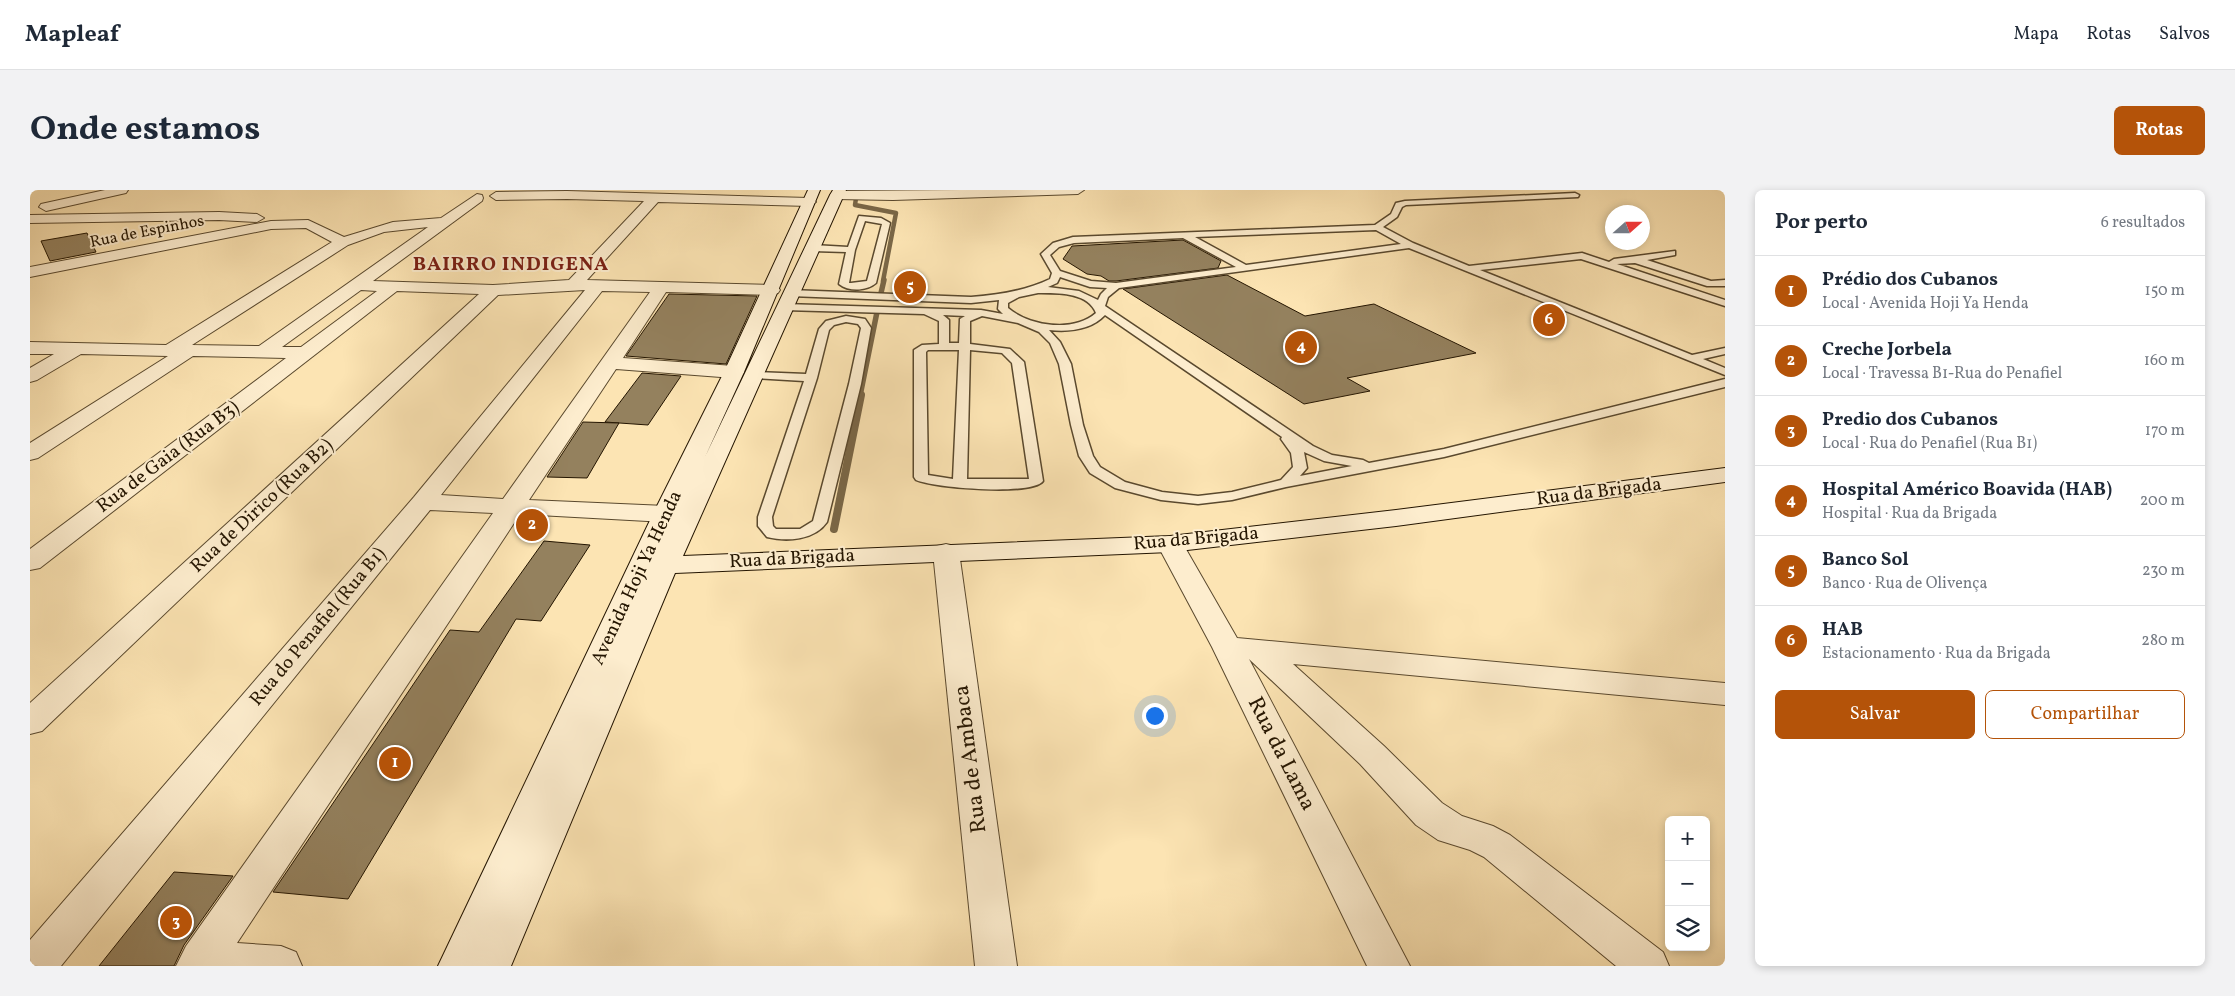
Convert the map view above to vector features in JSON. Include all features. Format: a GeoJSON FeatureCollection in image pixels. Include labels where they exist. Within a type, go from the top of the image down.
{"type":"FeatureCollection","features":[{"type":"Feature","properties":{"kind":"street"},"geometry":{"type":"LineString","coordinates":[[30,211],[122,190]]}},
{"type":"Feature","properties":{"kind":"street"},"geometry":{"type":"LineString","coordinates":[[496,196],[516,190]]}},
{"type":"Feature","properties":{"kind":"street"},"geometry":{"type":"LineString","coordinates":[[684,190],[893,196],[1078,190]]}},
{"type":"Feature","properties":{"kind":"street"},"geometry":{"type":"LineString","coordinates":[[457,194],[477,198],[542,195],[654,198],[820,193]]}},
{"type":"Feature","properties":{"kind":"street","name":"Avenida Hoji Ya Henda"},"geometry":{"type":"LineString","coordinates":[[459,966],[666,514],[744,374],[782,297],[813,248],[820,193]]}},
{"type":"Feature","properties":{"kind":"street","name":"Avenida Hoji Ya Henda"},"geometry":{"type":"LineString","coordinates":[[782,297],[820,193]]}},
{"type":"Feature","properties":{"kind":"street"},"geometry":{"type":"LineString","coordinates":[[263,352],[477,198]]}},
{"type":"Feature","properties":{"kind":"street","name":"Rua do Penafiel (Rua B1)"},"geometry":{"type":"LineString","coordinates":[[35,966],[423,502],[654,198]]}},
{"type":"Feature","properties":{"kind":"street"},"geometry":{"type":"LineString","coordinates":[[30,218],[219,216],[256,218],[270,222],[271,225],[308,224],[343,242]]}},
{"type":"Feature","properties":{"kind":"street"},"geometry":{"type":"LineString","coordinates":[[30,453],[180,350],[343,242],[367,231],[391,225],[445,222]]}},
{"type":"Feature","properties":{"kind":"street","name":"Rua de Espinhos"},"geometry":{"type":"LineString","coordinates":[[30,272],[271,225]]}},
{"type":"Feature","properties":{"kind":"street"},"geometry":{"type":"LineString","coordinates":[[357,286],[494,290],[586,286],[660,288],[782,297]]}},
{"type":"Feature","properties":{"kind":"street","name":"Rua de Gaia (Rua B3)"},"geometry":{"type":"LineString","coordinates":[[30,562],[394,286]]}},
{"type":"Feature","properties":{"kind":"street"},"geometry":{"type":"LineString","coordinates":[[199,963],[660,288]]}},
{"type":"Feature","properties":{"kind":"street","name":"Rua de Dirico (Rua B2)"},"geometry":{"type":"LineString","coordinates":[[30,722],[494,290]]}},
{"type":"Feature","properties":{"kind":"street"},"geometry":{"type":"LineString","coordinates":[[30,348],[306,353]]}},
{"type":"Feature","properties":{"kind":"street"},"geometry":{"type":"LineString","coordinates":[[30,376],[77,349]]}},
{"type":"Feature","properties":{"kind":"street"},"geometry":{"type":"LineString","coordinates":[[609,363],[744,374]]}},
{"type":"Feature","properties":{"kind":"street","name":"Avenida Hoji Ya Henda"},"geometry":{"type":"LineString","coordinates":[[490,966],[665,565],[744,374]]}},
{"type":"Feature","properties":{"kind":"street","name":"Rua da Brigada"},"geometry":{"type":"LineString","coordinates":[[665,565],[1170,544],[1396,518],[1725,475]]}},
{"type":"Feature","properties":{"kind":"street"},"geometry":{"type":"LineString","coordinates":[[423,502],[666,514]]}},
{"type":"Feature","properties":{"kind":"street","name":"Rua da Lama"},"geometry":{"type":"LineString","coordinates":[[1170,544],[1244,649],[1389,966]]}},
{"type":"Feature","properties":{"kind":"street","name":"Rua de Ambaca"},"geometry":{"type":"LineString","coordinates":[[946,552],[996,966]]}},
{"type":"Feature","properties":{"kind":"street"},"geometry":{"type":"LineString","coordinates":[[1244,649],[1725,694]]}},
{"type":"Feature","properties":{"kind":"street"},"geometry":{"type":"LineString","coordinates":[[1244,649],[1372,755],[1429,814],[1451,829],[1480,837],[1497,846],[1648,966]]}},
{"type":"Feature","properties":{"kind":"street"},"geometry":{"type":"LineString","coordinates":[[199,963],[282,966]]}},
{"type":"Feature","properties":{"kind":"lane"},"geometry":{"type":"LineString","coordinates":[[1377,227],[1394,215],[1398,205],[1405,203],[1575,194]]}},
{"type":"Feature","properties":{"kind":"lane"},"geometry":{"type":"LineString","coordinates":[[862,218],[885,221],[880,250],[870,283],[865,287],[850,287],[844,284],[851,250],[862,218]]}},
{"type":"Feature","properties":{"kind":"lane"},"geometry":{"type":"LineString","coordinates":[[1410,244],[1116,286],[1090,284],[1070,279],[1057,273],[1045,254],[1056,245],[1073,240],[1377,227],[1410,244],[1725,372]]}},
{"type":"Feature","properties":{"kind":"lane"},"geometry":{"type":"LineString","coordinates":[[1182,234],[1245,268]]}},
{"type":"Feature","properties":{"kind":"lane"},"geometry":{"type":"LineString","coordinates":[[813,248],[851,250]]}},
{"type":"Feature","properties":{"kind":"lane"},"geometry":{"type":"LineString","coordinates":[[1609,263],[1672,253]]}},
{"type":"Feature","properties":{"kind":"lane"},"geometry":{"type":"LineString","coordinates":[[1469,268],[1565,256],[1582,256],[1609,263],[1725,303]]}},
{"type":"Feature","properties":{"kind":"lane"},"geometry":{"type":"LineString","coordinates":[[1636,260],[1710,284],[1725,283]]}},
{"type":"Feature","properties":{"kind":"lane"},"geometry":{"type":"LineString","coordinates":[[1057,273],[1054,281],[1041,288],[1008,297],[1003,302],[1003,309],[1007,314],[1043,330],[1055,342],[1065,364],[1077,425],[1086,456],[1096,470],[1120,485],[1161,496],[1198,500],[1232,496],[1286,483],[1444,453],[1725,383]]}},
{"type":"Feature","properties":{"kind":"lane"},"geometry":{"type":"LineString","coordinates":[[782,297],[916,311],[981,313],[1043,326],[1075,326],[1089,323],[1099,317],[1104,296],[1116,286]]}},
{"type":"Feature","properties":{"kind":"lane"},"geometry":{"type":"LineString","coordinates":[[782,297],[971,300],[1038,290],[1082,295],[1094,301],[1284,435],[1308,449],[1329,458],[1352,463],[1378,465]]}},
{"type":"Feature","properties":{"kind":"lane"},"geometry":{"type":"LineString","coordinates":[[916,311],[936,315],[944,320],[944,347]]}},
{"type":"Feature","properties":{"kind":"lane"},"geometry":{"type":"LineString","coordinates":[[960,483],[965,319],[981,313]]}},
{"type":"Feature","properties":{"kind":"lane"},"geometry":{"type":"LineString","coordinates":[[846,319],[860,321],[866,325],[855,384],[820,522],[814,530],[805,533],[772,534],[766,526],[765,517],[811,378],[824,329],[830,323],[846,319]]}},
{"type":"Feature","properties":{"kind":"lane"},"geometry":{"type":"LineString","coordinates":[[926,347],[944,347],[1006,351],[1018,362],[1036,481],[1028,484],[960,483],[930,481],[921,477],[920,350],[926,347]]}},
{"type":"Feature","properties":{"kind":"lane"},"geometry":{"type":"LineString","coordinates":[[1691,358],[1725,351]]}},
{"type":"Feature","properties":{"kind":"lane"},"geometry":{"type":"LineString","coordinates":[[744,374],[811,378]]}},
{"type":"Feature","properties":{"kind":"lane"},"geometry":{"type":"LineString","coordinates":[[1284,435],[1298,453],[1300,468],[1286,483]]}},
{"type":"Feature","properties":{"kind":"building"},"geometry":{"type":"Polygon","coordinates":[[[87,233],[96,252],[50,261],[41,241],[87,233]]]}},
{"type":"Feature","properties":{"kind":"building"},"geometry":{"type":"Polygon","coordinates":[[[1183,240],[1221,261],[1218,268],[1109,281],[1101,276],[1087,274],[1063,259],[1072,246],[1183,240]]]}},
{"type":"Feature","properties":{"kind":"building"},"geometry":{"type":"Polygon","coordinates":[[[1227,275],[1305,316],[1374,304],[1476,353],[1347,378],[1370,391],[1304,404],[1123,289],[1227,275]]]}},
{"type":"Feature","properties":{"kind":"building"},"geometry":{"type":"Polygon","coordinates":[[[669,294],[757,296],[726,364],[626,356],[669,294]]]}},
{"type":"Feature","properties":{"kind":"building"},"geometry":{"type":"Polygon","coordinates":[[[642,373],[681,376],[648,425],[605,422],[642,373]]]}},
{"type":"Feature","properties":{"kind":"building"},"geometry":{"type":"Polygon","coordinates":[[[583,422],[619,423],[587,478],[547,477],[583,422]]]}},
{"type":"Feature","properties":{"kind":"building"},"geometry":{"type":"Polygon","coordinates":[[[544,541],[590,545],[541,621],[516,619],[348,899],[273,892],[450,630],[479,632],[544,541]]]}},
{"type":"Feature","properties":{"kind":"building"},"geometry":{"type":"Polygon","coordinates":[[[174,872],[233,876],[184,945],[174,966],[99,966],[174,872]]]}},
{"type":"Feature","properties":{"kind":"waterway"},"geometry":{"type":"LineString","coordinates":[[856,198],[855,205],[896,213],[883,281]]}},
{"type":"Feature","properties":{"kind":"waterway"},"geometry":{"type":"LineString","coordinates":[[881,293],[884,280]]}},
{"type":"Feature","properties":{"kind":"waterway"},"geometry":{"type":"LineString","coordinates":[[860,396],[877,312]]}},
{"type":"Feature","properties":{"kind":"waterway"},"geometry":{"type":"LineString","coordinates":[[834,529],[861,395]]}},
{"type":"Feature","properties":{"kind":"place","name":"Banco Sol"},"geometry":{"type":"Point","coordinates":[910,287]}},
{"type":"Feature","properties":{"kind":"place","name":"HAB"},"geometry":{"type":"Point","coordinates":[1549,320]}},
{"type":"Feature","properties":{"kind":"place","name":"Hospital Américo Boavida (HAB)"},"geometry":{"type":"Point","coordinates":[1301,347]}},
{"type":"Feature","properties":{"kind":"place","name":"Creche Jorbela"},"geometry":{"type":"Point","coordinates":[532,525]}},
{"type":"Feature","properties":{"kind":"place","name":"Prédio dos Cubanos"},"geometry":{"type":"Point","coordinates":[395,763]}},
{"type":"Feature","properties":{"kind":"place","name":"Predio dos Cubanos"},"geometry":{"type":"Point","coordinates":[176,922]}},
{"type":"Feature","properties":{"kind":"district","name":"BAIRRO INDIGENA"},"geometry":{"type":"Point","coordinates":[511,265]}}]}
